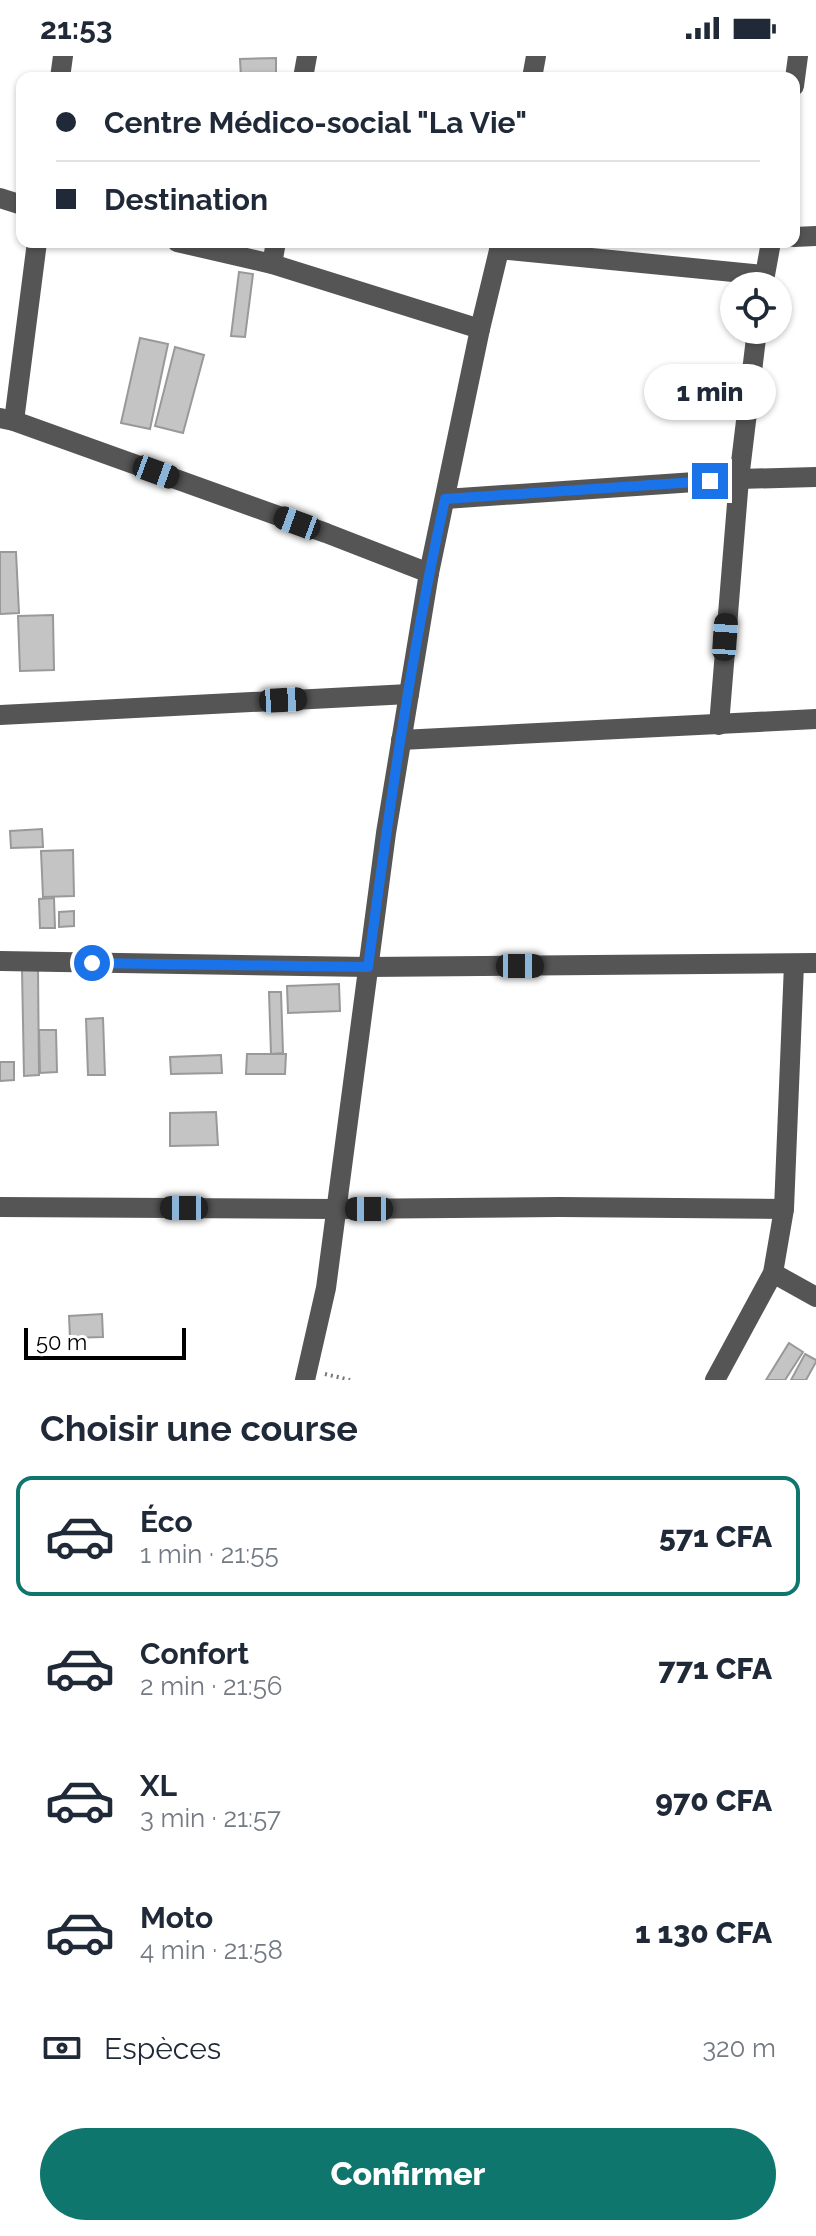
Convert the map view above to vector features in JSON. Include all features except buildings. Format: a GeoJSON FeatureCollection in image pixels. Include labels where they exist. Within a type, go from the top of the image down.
{"type":"FeatureCollection","features":[{"type":"Feature","properties":{"kind":"street"},"geometry":{"type":"LineString","coordinates":[[36,248],[7,419],[429,573]]}},
{"type":"Feature","properties":{"kind":"street"},"geometry":{"type":"LineString","coordinates":[[203,248],[272,264],[480,329]]}},
{"type":"Feature","properties":{"kind":"street"},"geometry":{"type":"LineString","coordinates":[[272,264],[275,248]]}},
{"type":"Feature","properties":{"kind":"street"},"geometry":{"type":"LineString","coordinates":[[305,1380],[326,1288],[368,967],[429,573],[499,248]]}},
{"type":"Feature","properties":{"kind":"street"},"geometry":{"type":"LineString","coordinates":[[522,248],[720,275]]}},
{"type":"Feature","properties":{"kind":"street"},"geometry":{"type":"LineString","coordinates":[[765,272],[770,248]]}},
{"type":"Feature","properties":{"kind":"street"},"geometry":{"type":"LineString","coordinates":[[719,725],[739,479],[755,344]]}},
{"type":"Feature","properties":{"kind":"street"},"geometry":{"type":"LineString","coordinates":[[445,499],[739,479],[816,477]]}},
{"type":"Feature","properties":{"kind":"street"},"geometry":{"type":"LineString","coordinates":[[0,715],[409,694]]}},
{"type":"Feature","properties":{"kind":"street"},"geometry":{"type":"LineString","coordinates":[[401,740],[816,719]]}},
{"type":"Feature","properties":{"kind":"street"},"geometry":{"type":"LineString","coordinates":[[0,961],[368,967],[816,963]]}},
{"type":"Feature","properties":{"kind":"street"},"geometry":{"type":"LineString","coordinates":[[715,1380],[773,1273],[784,1209],[794,964]]}},
{"type":"Feature","properties":{"kind":"street"},"geometry":{"type":"LineString","coordinates":[[0,1207],[784,1209]]}},
{"type":"Feature","properties":{"kind":"street"},"geometry":{"type":"LineString","coordinates":[[773,1273],[816,1297]]}},
{"type":"Feature","properties":{"kind":"route"},"geometry":{"type":"LineString","coordinates":[[92,963],[368,967],[386,833],[429,573],[445,499],[710,481]]}}]}
